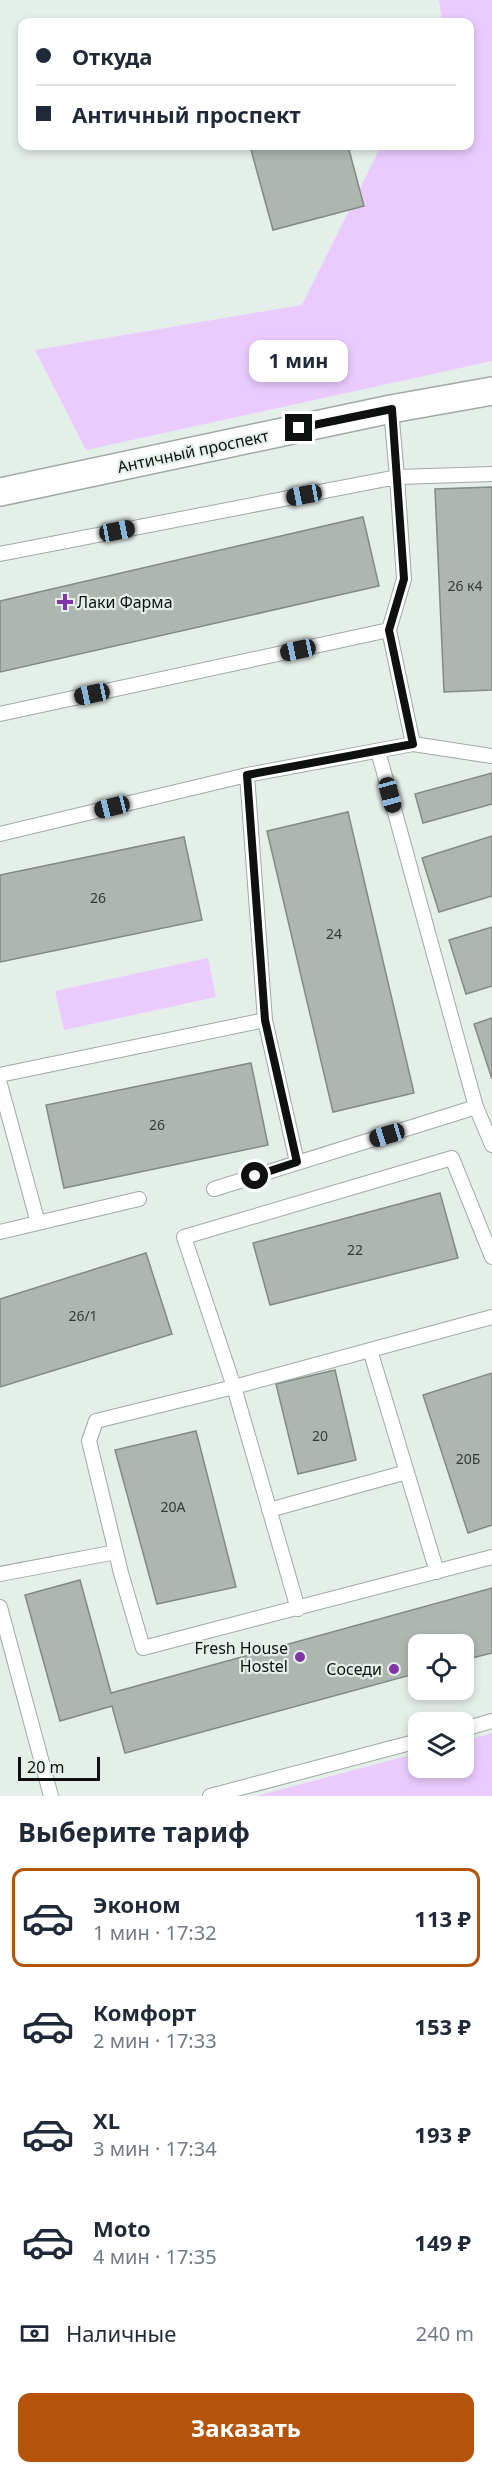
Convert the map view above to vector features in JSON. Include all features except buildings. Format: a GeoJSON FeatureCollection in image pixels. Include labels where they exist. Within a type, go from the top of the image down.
{"type":"FeatureCollection","features":[{"type":"Feature","properties":{"kind":"street","name":"Античный проспект"},"geometry":{"type":"LineString","coordinates":[[0,492],[392,409],[492,391]]}},
{"type":"Feature","properties":{"kind":"lane"},"geometry":{"type":"LineString","coordinates":[[392,409],[404,579],[389,630],[413,744]]}},
{"type":"Feature","properties":{"kind":"lane"},"geometry":{"type":"LineString","coordinates":[[0,554],[398,477],[492,474]]}},
{"type":"Feature","properties":{"kind":"lane"},"geometry":{"type":"LineString","coordinates":[[0,714],[389,630]]}},
{"type":"Feature","properties":{"kind":"lane"},"geometry":{"type":"LineString","coordinates":[[0,834],[247,775],[413,744],[492,756]]}},
{"type":"Feature","properties":{"kind":"lane"},"geometry":{"type":"LineString","coordinates":[[378,751],[476,1107],[492,1145]]}},
{"type":"Feature","properties":{"kind":"lane"},"geometry":{"type":"LineString","coordinates":[[247,775],[265,1020],[297,1162]]}},
{"type":"Feature","properties":{"kind":"lane"},"geometry":{"type":"LineString","coordinates":[[0,1075],[265,1020]]}},
{"type":"Feature","properties":{"kind":"lane"},"geometry":{"type":"LineString","coordinates":[[0,1084],[38,1223]]}},
{"type":"Feature","properties":{"kind":"lane"},"geometry":{"type":"LineString","coordinates":[[214,1190],[476,1107]]}},
{"type":"Feature","properties":{"kind":"lane"},"geometry":{"type":"LineString","coordinates":[[298,1609],[234,1387],[184,1237],[452,1158],[492,1257]]}},
{"type":"Feature","properties":{"kind":"lane"},"geometry":{"type":"LineString","coordinates":[[0,1232],[139,1199]]}},
{"type":"Feature","properties":{"kind":"lane"},"geometry":{"type":"LineString","coordinates":[[492,1317],[234,1387],[96,1421],[89,1441],[116,1552],[143,1648],[492,1557]]}},
{"type":"Feature","properties":{"kind":"lane"},"geometry":{"type":"LineString","coordinates":[[370,1350],[437,1572]]}},
{"type":"Feature","properties":{"kind":"lane"},"geometry":{"type":"LineString","coordinates":[[269,1510],[407,1472]]}},
{"type":"Feature","properties":{"kind":"lane"},"geometry":{"type":"LineString","coordinates":[[0,1574],[116,1552]]}},
{"type":"Feature","properties":{"kind":"lane"},"geometry":{"type":"LineString","coordinates":[[0,1608],[51,1796]]}},
{"type":"Feature","properties":{"kind":"lane"},"geometry":{"type":"LineString","coordinates":[[474,1726],[492,1721]]}},
{"type":"Feature","properties":{"kind":"lane"},"geometry":{"type":"LineString","coordinates":[[210,1796],[408,1743]]}},
{"type":"Feature","properties":{"kind":"shaded area"},"geometry":{"type":"Polygon","coordinates":[[[439,0],[492,0],[492,361],[86,450],[35,350],[302,305],[379,150],[474,150],[474,18],[441,18],[439,0]]]}},
{"type":"Feature","properties":{"kind":"shaded area"},"geometry":{"type":"Polygon","coordinates":[[[208,958],[216,997],[64,1030],[55,991],[208,958]]]}},
{"type":"Feature","properties":{"kind":"shaded area"},"geometry":{"type":"Polygon","coordinates":[[[492,1733],[492,1796],[256,1796],[408,1756],[408,1778],[474,1778],[474,1738],[492,1733]]]}},
{"type":"Feature","properties":{"kind":"place","name":"Лаки Фарма"},"geometry":{"type":"Point","coordinates":[65,602]}},
{"type":"Feature","properties":{"kind":"place","name":"Fresh House Hostel"},"geometry":{"type":"Point","coordinates":[300,1657]}},
{"type":"Feature","properties":{"kind":"place","name":"Соседи"},"geometry":{"type":"Point","coordinates":[394,1669]}},
{"type":"Feature","properties":{"kind":"route"},"geometry":{"type":"LineString","coordinates":[[255,1176],[297,1162],[265,1020],[247,775],[413,744],[389,630],[404,579],[392,409],[299,428]]}}]}
